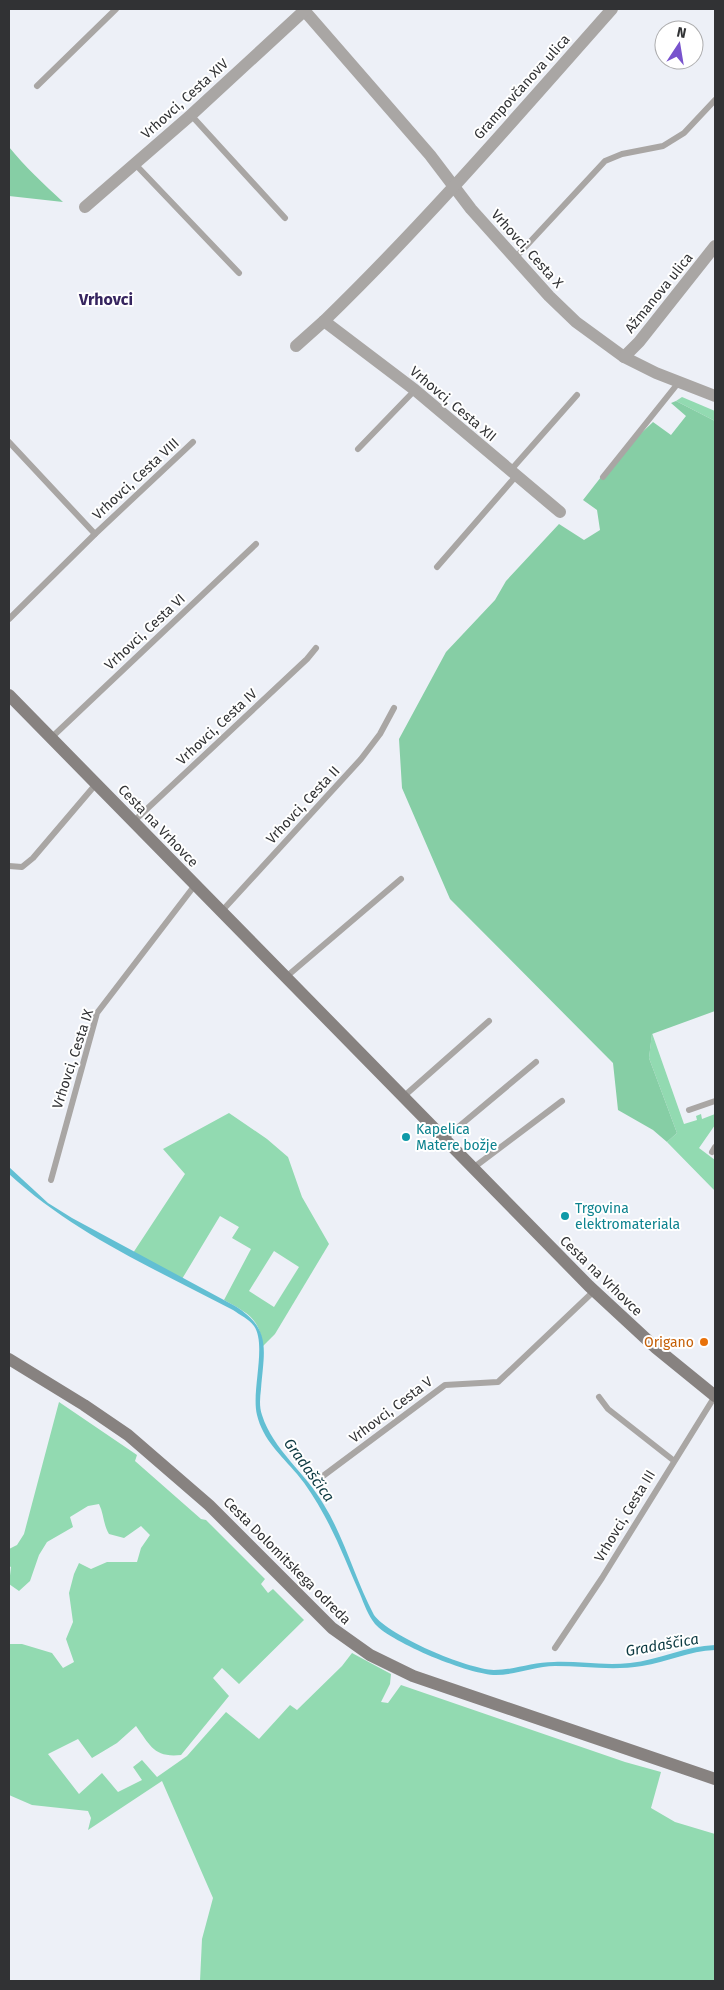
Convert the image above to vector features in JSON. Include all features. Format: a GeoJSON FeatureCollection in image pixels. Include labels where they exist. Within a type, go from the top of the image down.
{"type":"FeatureCollection","features":[{"type":"Feature","properties":{"kind":"street","name":"Grampovčanova ulica"},"geometry":{"type":"LineString","coordinates":[[455,186],[612,9]]}},
{"type":"Feature","properties":{"kind":"street","name":"Vrhovci, Cesta X"},"geometry":{"type":"LineString","coordinates":[[304,10],[430,155],[471,209],[549,296],[576,322],[624,357],[715,396]]}},
{"type":"Feature","properties":{"kind":"street","name":"Vrhovci, Cesta XIV"},"geometry":{"type":"LineString","coordinates":[[85,207],[191,115],[304,10]]}},
{"type":"Feature","properties":{"kind":"street"},"geometry":{"type":"LineString","coordinates":[[296,346],[366,280],[455,186]]}},
{"type":"Feature","properties":{"kind":"street","name":"Ažmanova ulica"},"geometry":{"type":"LineString","coordinates":[[624,357],[639,342],[715,246]]}},
{"type":"Feature","properties":{"kind":"street","name":"Vrhovci, Cesta XII"},"geometry":{"type":"LineString","coordinates":[[324,320],[415,390],[560,512]]}},
{"type":"Feature","properties":{"kind":"street","name":"Cesta na Vrhovce"},"geometry":{"type":"LineString","coordinates":[[9,695],[594,1291],[656,1348],[715,1396]]}},
{"type":"Feature","properties":{"kind":"street","name":"Cesta Dolomitskega odreda"},"geometry":{"type":"LineString","coordinates":[[9,1359],[84,1405],[128,1435],[209,1505],[332,1628],[370,1655],[413,1676],[715,1779]]}},
{"type":"Feature","properties":{"kind":"lane"},"geometry":{"type":"LineString","coordinates":[[37,86],[116,9]]}},
{"type":"Feature","properties":{"kind":"lane"},"geometry":{"type":"LineString","coordinates":[[515,258],[605,161],[622,154],[663,146],[684,133],[715,100]]}},
{"type":"Feature","properties":{"kind":"lane"},"geometry":{"type":"LineString","coordinates":[[191,115],[285,218]]}},
{"type":"Feature","properties":{"kind":"lane"},"geometry":{"type":"LineString","coordinates":[[135,164],[239,274]]}},
{"type":"Feature","properties":{"kind":"lane"},"geometry":{"type":"LineString","coordinates":[[603,477],[679,382]]}},
{"type":"Feature","properties":{"kind":"lane"},"geometry":{"type":"LineString","coordinates":[[358,449],[415,390]]}},
{"type":"Feature","properties":{"kind":"lane"},"geometry":{"type":"LineString","coordinates":[[437,567],[577,395]]}},
{"type":"Feature","properties":{"kind":"lane","name":"Vrhovci, Cesta VIII"},"geometry":{"type":"LineString","coordinates":[[9,442],[95,534]]}},
{"type":"Feature","properties":{"kind":"lane","name":"Vrhovci, Cesta VIII"},"geometry":{"type":"LineString","coordinates":[[9,619],[95,534],[194,442]]}},
{"type":"Feature","properties":{"kind":"lane","name":"Vrhovci, Cesta VI"},"geometry":{"type":"LineString","coordinates":[[51,738],[256,544]]}},
{"type":"Feature","properties":{"kind":"lane","name":"Vrhovci, Cesta IV"},"geometry":{"type":"LineString","coordinates":[[133,822],[307,659],[316,648]]}},
{"type":"Feature","properties":{"kind":"lane","name":"Vrhovci, Cesta II"},"geometry":{"type":"LineString","coordinates":[[221,912],[362,759],[394,708]]}},
{"type":"Feature","properties":{"kind":"lane"},"geometry":{"type":"LineString","coordinates":[[9,866],[22,867],[33,858],[96,784]]}},
{"type":"Feature","properties":{"kind":"lane"},"geometry":{"type":"LineString","coordinates":[[286,977],[401,879]]}},
{"type":"Feature","properties":{"kind":"lane","name":"Vrhovci, Cesta IX"},"geometry":{"type":"LineString","coordinates":[[51,1180],[97,1013],[195,885]]}},
{"type":"Feature","properties":{"kind":"lane"},"geometry":{"type":"LineString","coordinates":[[403,1097],[489,1021]]}},
{"type":"Feature","properties":{"kind":"lane"},"geometry":{"type":"LineString","coordinates":[[444,1139],[536,1062]]}},
{"type":"Feature","properties":{"kind":"lane"},"geometry":{"type":"LineString","coordinates":[[473,1169],[562,1101]]}},
{"type":"Feature","properties":{"kind":"lane"},"geometry":{"type":"LineString","coordinates":[[689,1110],[715,1101]]}},
{"type":"Feature","properties":{"kind":"lane","name":"Vrhovci, Cesta V"},"geometry":{"type":"LineString","coordinates":[[323,1476],[446,1385],[498,1382],[594,1291]]}},
{"type":"Feature","properties":{"kind":"lane","name":"Vrhovci, Cesta III"},"geometry":{"type":"LineString","coordinates":[[555,1648],[602,1578],[673,1460],[715,1396]]}},
{"type":"Feature","properties":{"kind":"lane"},"geometry":{"type":"LineString","coordinates":[[599,1397],[608,1409],[673,1460]]}},
{"type":"Feature","properties":{"kind":"green space"},"geometry":{"type":"Polygon","coordinates":[[[9,147],[28,168],[63,202],[9,196],[9,147]]]}},
{"type":"Feature","properties":{"kind":"green space"},"geometry":{"type":"Polygon","coordinates":[[[682,397],[715,411],[715,421],[676,401],[682,397]]]}},
{"type":"Feature","properties":{"kind":"green space"},"geometry":{"type":"Polygon","coordinates":[[[676,401],[715,421],[715,1011],[652,1034],[649,1058],[677,1133],[667,1142],[653,1130],[618,1110],[613,1063],[450,899],[402,788],[399,739],[446,652],[495,600],[506,581],[559,524],[584,540],[600,530],[597,510],[583,500],[619,454],[653,422],[671,435],[686,416],[671,403],[676,401]]]}},
{"type":"Feature","properties":{"kind":"green space"},"geometry":{"type":"Polygon","coordinates":[[[652,1033],[684,1124],[697,1120],[696,1116],[701,1114],[702,1119],[715,1114],[715,1125],[699,1148],[715,1160],[715,1191],[667,1142],[677,1133],[649,1058],[652,1033]]]}},
{"type":"Feature","properties":{"kind":"green space"},"geometry":{"type":"Polygon","coordinates":[[[229,1113],[267,1139],[288,1157],[302,1197],[329,1244],[275,1334],[263,1346],[258,1328],[251,1317],[224,1300],[251,1249],[232,1238],[239,1227],[220,1216],[182,1279],[133,1253],[185,1174],[163,1149],[229,1113]],[[274,1251],[249,1291],[274,1307],[299,1267],[274,1251]]]}},
{"type":"Feature","properties":{"kind":"green space"},"geometry":{"type":"Polygon","coordinates":[[[59,1402],[137,1455],[135,1461],[201,1519],[206,1520],[265,1579],[261,1584],[268,1593],[273,1589],[304,1620],[239,1684],[222,1668],[213,1678],[229,1696],[181,1755],[165,1754],[154,1749],[136,1726],[117,1743],[92,1758],[78,1739],[48,1754],[79,1794],[102,1773],[118,1792],[142,1780],[133,1767],[142,1760],[157,1777],[187,1756],[226,1712],[259,1739],[290,1705],[297,1710],[342,1666],[352,1653],[391,1674],[390,1684],[381,1702],[388,1703],[401,1685],[625,1762],[661,1772],[651,1808],[675,1822],[715,1834],[715,1981],[200,1981],[202,1939],[213,1898],[162,1781],[88,1830],[91,1818],[88,1811],[32,1805],[9,1795],[9,1644],[22,1644],[52,1653],[63,1668],[74,1662],[66,1639],[73,1622],[69,1593],[79,1563],[91,1569],[107,1562],[137,1562],[141,1548],[150,1535],[141,1526],[124,1538],[109,1534],[99,1504],[88,1506],[70,1517],[73,1527],[47,1542],[39,1555],[30,1581],[19,1591],[9,1584],[11,1567],[9,1566],[9,1549],[17,1545],[24,1534],[59,1402]]]}},
{"type":"Feature","properties":{"kind":"water","name":"Gradaščica"},"geometry":{"type":"Polygon","coordinates":[[[9,1167],[48,1203],[72,1218],[235,1306],[255,1323],[263,1342],[260,1405],[267,1428],[282,1450],[317,1493],[324,1505],[338,1531],[374,1615],[395,1632],[448,1658],[494,1670],[546,1662],[630,1663],[704,1646],[715,1645],[715,1650],[696,1652],[651,1664],[631,1667],[548,1666],[511,1674],[496,1675],[469,1670],[432,1657],[384,1632],[375,1624],[368,1613],[329,1524],[318,1504],[301,1479],[268,1440],[260,1424],[256,1405],[259,1345],[258,1334],[254,1326],[233,1310],[145,1265],[60,1215],[9,1174],[9,1167]]]}},
{"type":"Feature","properties":{"kind":"place","name":"Kapelica Matere božje"},"geometry":{"type":"Point","coordinates":[406,1137]}},
{"type":"Feature","properties":{"kind":"place","name":"Trgovina elektromateriala"},"geometry":{"type":"Point","coordinates":[565,1216]}},
{"type":"Feature","properties":{"kind":"place","name":"Origano"},"geometry":{"type":"Point","coordinates":[704,1342]}},
{"type":"Feature","properties":{"kind":"district","name":"Vrhovci"},"geometry":{"type":"Point","coordinates":[106,299]}}]}
